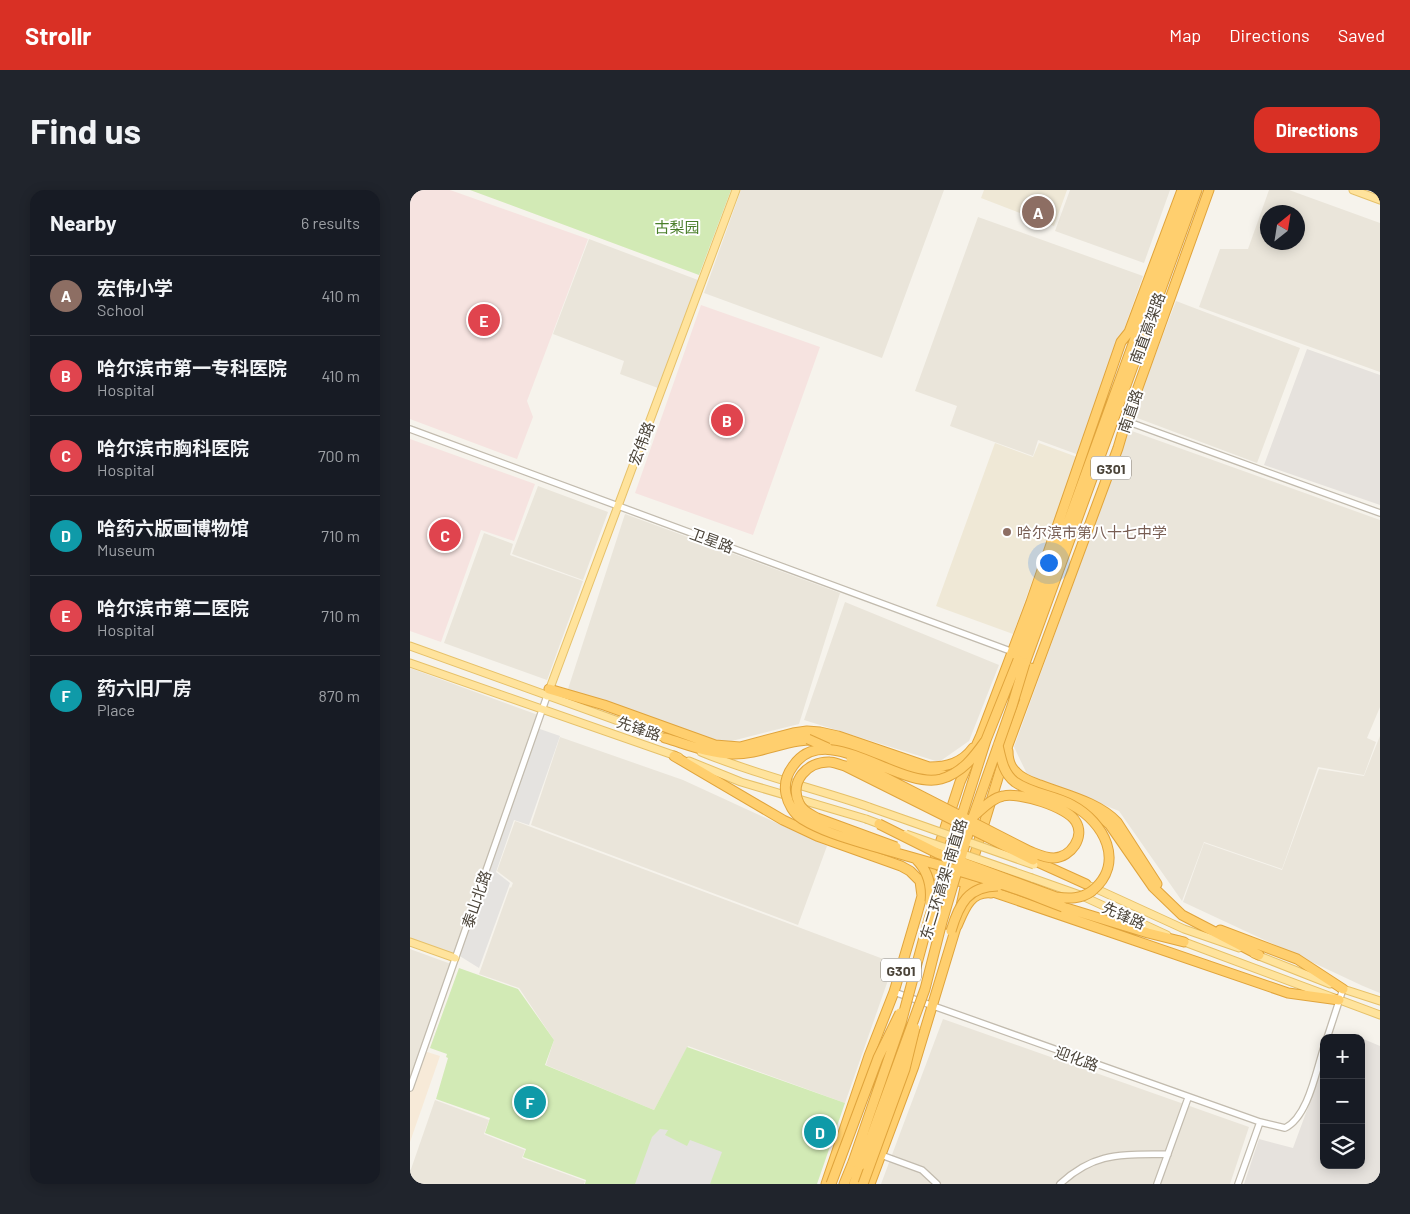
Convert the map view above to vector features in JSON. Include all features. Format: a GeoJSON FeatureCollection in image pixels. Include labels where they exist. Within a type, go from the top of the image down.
{"type":"FeatureCollection","features":[{"type":"Feature","properties":{"kind":"highway","name":"南直路"},"geometry":{"type":"LineString","coordinates":[[984,738],[1121,342],[1129,332],[1182,190]]}},
{"type":"Feature","properties":{"kind":"highway","name":"南直高架路"},"geometry":{"type":"LineString","coordinates":[[1021,662],[1190,190]]}},
{"type":"Feature","properties":{"kind":"highway","name":"南直高架路"},"geometry":{"type":"LineString","coordinates":[[1021,662],[1197,190]]}},
{"type":"Feature","properties":{"kind":"highway","name":"南直路"},"geometry":{"type":"LineString","coordinates":[[1008,745],[1118,448],[1209,190]]}},
{"type":"Feature","properties":{"kind":"highway"},"geometry":{"type":"LineString","coordinates":[[999,704],[1004,680],[1121,355],[1121,342]]}},
{"type":"Feature","properties":{"kind":"highway"},"geometry":{"type":"LineString","coordinates":[[1012,706],[1033,665],[1107,463],[1118,448]]}},
{"type":"Feature","properties":{"kind":"highway","name":"东二环高架-南直路"},"geometry":{"type":"LineString","coordinates":[[844,1184],[901,1023],[929,919],[984,738],[1021,662]]}},
{"type":"Feature","properties":{"kind":"highway","name":"东二环高架-南直路"},"geometry":{"type":"LineString","coordinates":[[854,1184],[925,989],[942,922],[973,817],[1012,706],[1021,662]]}},
{"type":"Feature","properties":{"kind":"highway"},"geometry":{"type":"LineString","coordinates":[[548,693],[604,705],[724,746],[747,746],[793,733],[820,732],[838,736],[929,767],[941,767],[954,764],[962,759],[984,738]]}},
{"type":"Feature","properties":{"kind":"highway"},"geometry":{"type":"LineString","coordinates":[[665,738],[708,750],[732,754],[808,739],[826,741],[918,770],[949,776]]}},
{"type":"Feature","properties":{"kind":"highway"},"geometry":{"type":"LineString","coordinates":[[984,738],[965,767],[949,776],[930,780],[920,779],[836,750],[816,750],[799,758],[792,767],[787,775],[786,793],[792,810],[799,817],[819,828],[1008,886],[1063,907],[1184,942]]}},
{"type":"Feature","properties":{"kind":"highway"},"geometry":{"type":"LineString","coordinates":[[674,756],[782,820],[817,836],[901,866],[910,870],[920,881],[930,874],[960,782],[984,738]]}},
{"type":"Feature","properties":{"kind":"highway"},"geometry":{"type":"LineString","coordinates":[[808,739],[1036,854],[1049,858],[1065,855],[1074,847],[1078,837],[1077,823],[1070,814],[1021,795],[1001,796],[987,804],[973,817]]}},
{"type":"Feature","properties":{"kind":"highway"},"geometry":{"type":"LineString","coordinates":[[998,745],[1006,772],[1015,782],[1025,788],[1091,812],[1110,825],[1144,875],[1171,906],[1186,918],[1259,955]]}},
{"type":"Feature","properties":{"kind":"highway"},"geometry":{"type":"LineString","coordinates":[[1008,745],[1010,764],[1020,776],[1086,802],[1110,814],[1171,906]]}},
{"type":"Feature","properties":{"kind":"highway","name":"G301"},"geometry":{"type":"LineString","coordinates":[[954,928],[1008,745]]}},
{"type":"Feature","properties":{"kind":"highway"},"geometry":{"type":"LineString","coordinates":[[929,919],[931,891],[924,868],[911,855],[817,818],[802,808],[798,802],[796,788],[802,772],[816,764],[830,762],[845,766],[1034,862],[1086,884]]}},
{"type":"Feature","properties":{"kind":"highway"},"geometry":{"type":"LineString","coordinates":[[879,824],[937,853],[1056,897],[1069,899],[1082,896],[1100,884],[1109,861],[1109,850],[1103,834],[1085,815],[1071,804]]}},
{"type":"Feature","properties":{"kind":"highway"},"geometry":{"type":"LineString","coordinates":[[930,874],[1000,894],[1288,993],[1340,1000]]}},
{"type":"Feature","properties":{"kind":"highway","name":"G301"},"geometry":{"type":"LineString","coordinates":[[826,1184],[869,1056],[894,992],[918,914],[922,896],[920,881]]}},
{"type":"Feature","properties":{"kind":"highway"},"geometry":{"type":"LineString","coordinates":[[870,1184],[914,1066],[959,907],[970,894],[984,887],[1008,886]]}},
{"type":"Feature","properties":{"kind":"highway"},"geometry":{"type":"LineString","coordinates":[[954,928],[965,906],[976,896],[984,893],[1000,894]]}},
{"type":"Feature","properties":{"kind":"highway"},"geometry":{"type":"LineString","coordinates":[[1186,918],[1297,959],[1343,989]]}},
{"type":"Feature","properties":{"kind":"highway"},"geometry":{"type":"LineString","coordinates":[[831,1184],[878,1058],[912,987]]}},
{"type":"Feature","properties":{"kind":"highway"},"geometry":{"type":"LineString","coordinates":[[863,1184],[905,1069],[925,989]]}},
{"type":"Feature","properties":{"kind":"main road","name":"宏伟路"},"geometry":{"type":"LineString","coordinates":[[548,693],[736,190]]}},
{"type":"Feature","properties":{"kind":"main road"},"geometry":{"type":"LineString","coordinates":[[1353,190],[1380,200]]}},
{"type":"Feature","properties":{"kind":"main road","name":"先锋路"},"geometry":{"type":"LineString","coordinates":[[410,646],[548,693],[726,762],[814,788],[1034,862]]}},
{"type":"Feature","properties":{"kind":"main road","name":"先锋路"},"geometry":{"type":"LineString","coordinates":[[410,663],[674,756],[741,782],[866,819],[1080,895],[1184,942],[1380,1014]]}},
{"type":"Feature","properties":{"kind":"main road","name":"先锋路"},"geometry":{"type":"LineString","coordinates":[[1086,884],[1184,929],[1380,1001]]}},
{"type":"Feature","properties":{"kind":"main road"},"geometry":{"type":"LineString","coordinates":[[410,942],[455,960]]}},
{"type":"Feature","properties":{"kind":"main road"},"geometry":{"type":"LineString","coordinates":[[410,947],[455,960]]}},
{"type":"Feature","properties":{"kind":"street"},"geometry":{"type":"LineString","coordinates":[[1126,421],[1380,513]]}},
{"type":"Feature","properties":{"kind":"street","name":"卫星路"},"geometry":{"type":"LineString","coordinates":[[410,429],[1013,652]]}},
{"type":"Feature","properties":{"kind":"street","name":"泰山北路"},"geometry":{"type":"LineString","coordinates":[[410,1088],[548,693]]}},
{"type":"Feature","properties":{"kind":"street"},"geometry":{"type":"LineString","coordinates":[[984,738],[1008,745]]}},
{"type":"Feature","properties":{"kind":"street"},"geometry":{"type":"LineString","coordinates":[[1328,1034],[1343,989]]}},
{"type":"Feature","properties":{"kind":"street","name":"迎化路"},"geometry":{"type":"LineString","coordinates":[[894,992],[933,1002],[1188,1098],[1260,1122],[1285,1128],[1297,1120],[1304,1107],[1320,1060]]}},
{"type":"Feature","properties":{"kind":"street"},"geometry":{"type":"LineString","coordinates":[[1157,1184],[1188,1098]]}},
{"type":"Feature","properties":{"kind":"street"},"geometry":{"type":"LineString","coordinates":[[1238,1184],[1260,1122]]}},
{"type":"Feature","properties":{"kind":"street"},"geometry":{"type":"LineString","coordinates":[[1060,1184],[1071,1174],[1101,1158],[1116,1155],[1168,1154]]}},
{"type":"Feature","properties":{"kind":"street"},"geometry":{"type":"LineString","coordinates":[[881,1155],[922,1170],[937,1184]]}},
{"type":"Feature","properties":{"kind":"shaded area"},"geometry":{"type":"Polygon","coordinates":[[[410,190],[450,190],[588,239],[527,401],[533,417],[517,459],[410,419],[410,190]]]}},
{"type":"Feature","properties":{"kind":"shaded area"},"geometry":{"type":"Polygon","coordinates":[[[741,190],[944,190],[882,358],[704,293],[741,190]]]}},
{"type":"Feature","properties":{"kind":"shaded area"},"geometry":{"type":"Polygon","coordinates":[[[984,190],[1067,190],[1054,226],[981,198],[984,190]]]}},
{"type":"Feature","properties":{"kind":"shaded area"},"geometry":{"type":"Polygon","coordinates":[[[1070,190],[1170,190],[1144,263],[1055,231],[1070,190]]]}},
{"type":"Feature","properties":{"kind":"shaded area"},"geometry":{"type":"Polygon","coordinates":[[[1269,190],[1289,190],[1380,223],[1380,372],[1199,307],[1220,249],[1248,249],[1260,215],[1260,250],[1305,250],[1305,205],[1264,205],[1269,190]]]}},
{"type":"Feature","properties":{"kind":"shaded area"},"geometry":{"type":"Polygon","coordinates":[[[978,217],[1143,276],[1079,455],[1038,440],[1033,456],[950,426],[957,406],[915,391],[978,217]]]}},
{"type":"Feature","properties":{"kind":"shaded area"},"geometry":{"type":"Polygon","coordinates":[[[589,239],[698,280],[658,388],[620,374],[624,361],[553,334],[589,239]]]}},
{"type":"Feature","properties":{"kind":"shaded area"},"geometry":{"type":"Polygon","coordinates":[[[1176,301],[1300,348],[1257,463],[1132,416],[1176,301]]]}},
{"type":"Feature","properties":{"kind":"shaded area"},"geometry":{"type":"Polygon","coordinates":[[[701,305],[820,347],[753,535],[635,493],[701,305]]]}},
{"type":"Feature","properties":{"kind":"shaded area"},"geometry":{"type":"Polygon","coordinates":[[[1307,349],[1380,375],[1380,505],[1264,465],[1307,349]]]}},
{"type":"Feature","properties":{"kind":"shaded area"},"geometry":{"type":"Polygon","coordinates":[[[1129,430],[1380,520],[1380,707],[1367,738],[1376,742],[1364,775],[1318,767],[1282,869],[1204,842],[1182,901],[1119,811],[1027,774],[1014,747],[1129,430]]]}},
{"type":"Feature","properties":{"kind":"shaded area"},"geometry":{"type":"Polygon","coordinates":[[[410,439],[535,484],[514,541],[481,530],[441,642],[410,631],[410,439]]]}},
{"type":"Feature","properties":{"kind":"shaded area","name":"哈尔滨市第八十七中学"},"geometry":{"type":"Polygon","coordinates":[[[995,443],[1033,457],[1039,443],[1077,457],[1013,634],[936,606],[995,443]]]}},
{"type":"Feature","properties":{"kind":"shaded area"},"geometry":{"type":"Polygon","coordinates":[[[538,486],[608,512],[583,580],[512,554],[538,486]]]}},
{"type":"Feature","properties":{"kind":"shaded area"},"geometry":{"type":"Polygon","coordinates":[[[625,514],[840,593],[799,724],[724,743],[568,689],[625,514]]]}},
{"type":"Feature","properties":{"kind":"shaded area"},"geometry":{"type":"Polygon","coordinates":[[[484,533],[513,544],[510,555],[583,581],[547,680],[444,643],[484,533]]]}},
{"type":"Feature","properties":{"kind":"shaded area"},"geometry":{"type":"Polygon","coordinates":[[[845,602],[999,665],[969,741],[939,762],[804,720],[845,602]]]}},
{"type":"Feature","properties":{"kind":"shaded area"},"geometry":{"type":"Polygon","coordinates":[[[410,668],[538,715],[454,954],[410,938],[410,668]]]}},
{"type":"Feature","properties":{"kind":"shaded area"},"geometry":{"type":"Polygon","coordinates":[[[537,728],[560,736],[529,825],[514,820],[496,872],[510,883],[479,968],[458,955],[537,728]]]}},
{"type":"Feature","properties":{"kind":"shaded area"},"geometry":{"type":"Polygon","coordinates":[[[1380,736],[1380,993],[1183,902],[1204,843],[1282,870],[1319,769],[1364,776],[1380,736]]]}},
{"type":"Feature","properties":{"kind":"shaded area"},"geometry":{"type":"Polygon","coordinates":[[[560,737],[683,780],[827,846],[798,925],[531,825],[560,737]]]}},
{"type":"Feature","properties":{"kind":"shaded area"},"geometry":{"type":"Polygon","coordinates":[[[515,821],[894,963],[845,1103],[688,1046],[654,1110],[546,1065],[554,1040],[519,988],[479,974],[513,883],[497,871],[515,821]]]}},
{"type":"Feature","properties":{"kind":"shaded area"},"geometry":{"type":"Polygon","coordinates":[[[410,949],[451,964],[410,1082],[410,949]]]}},
{"type":"Feature","properties":{"kind":"shaded area"},"geometry":{"type":"Polygon","coordinates":[[[943,1019],[1249,1127],[1230,1184],[881,1184],[943,1019]]]}},
{"type":"Feature","properties":{"kind":"shaded area"},"geometry":{"type":"Polygon","coordinates":[[[1365,1040],[1380,1046],[1380,1184],[1244,1184],[1259,1139],[1293,1148],[1320,1075],[1320,1169],[1365,1169],[1365,1040]]]}},
{"type":"Feature","properties":{"kind":"shaded area"},"geometry":{"type":"Polygon","coordinates":[[[424,1051],[440,1056],[410,1142],[410,1090],[424,1051]]]}},
{"type":"Feature","properties":{"kind":"shaded area"},"geometry":{"type":"Polygon","coordinates":[[[435,1100],[489,1120],[484,1134],[525,1150],[522,1158],[585,1181],[584,1184],[410,1184],[410,1172],[435,1100]]]}},
{"type":"Feature","properties":{"kind":"shaded area"},"geometry":{"type":"Polygon","coordinates":[[[660,1129],[668,1130],[665,1135],[687,1146],[690,1140],[722,1152],[710,1184],[635,1184],[652,1137],[660,1129]]]}},
{"type":"Feature","properties":{"kind":"green space","name":"古梨园"},"geometry":{"type":"Polygon","coordinates":[[[470,190],[731,190],[699,275],[470,190]]]}},
{"type":"Feature","properties":{"kind":"green space"},"geometry":{"type":"Polygon","coordinates":[[[459,968],[518,989],[554,1040],[545,1065],[654,1110],[687,1047],[845,1103],[817,1184],[585,1184],[586,1180],[523,1157],[526,1149],[485,1133],[490,1118],[436,1099],[448,1058],[446,1057],[447,1054],[430,1048],[459,968]]]}},
{"type":"Feature","properties":{"kind":"place","name":"宏伟小学"},"geometry":{"type":"Point","coordinates":[1038,212]}},
{"type":"Feature","properties":{"kind":"place","name":"哈尔滨市第二医院"},"geometry":{"type":"Point","coordinates":[484,320]}},
{"type":"Feature","properties":{"kind":"place","name":"哈尔滨市第一专科医院"},"geometry":{"type":"Point","coordinates":[727,420]}},
{"type":"Feature","properties":{"kind":"place","name":"哈尔滨市第八十七中学"},"geometry":{"type":"Point","coordinates":[1007,532]}},
{"type":"Feature","properties":{"kind":"place","name":"哈尔滨市胸科医院"},"geometry":{"type":"Point","coordinates":[445,535]}},
{"type":"Feature","properties":{"kind":"place","name":"药六旧厂房"},"geometry":{"type":"Point","coordinates":[530,1102]}},
{"type":"Feature","properties":{"kind":"place","name":"哈药六版画博物馆"},"geometry":{"type":"Point","coordinates":[820,1132]}}]}
